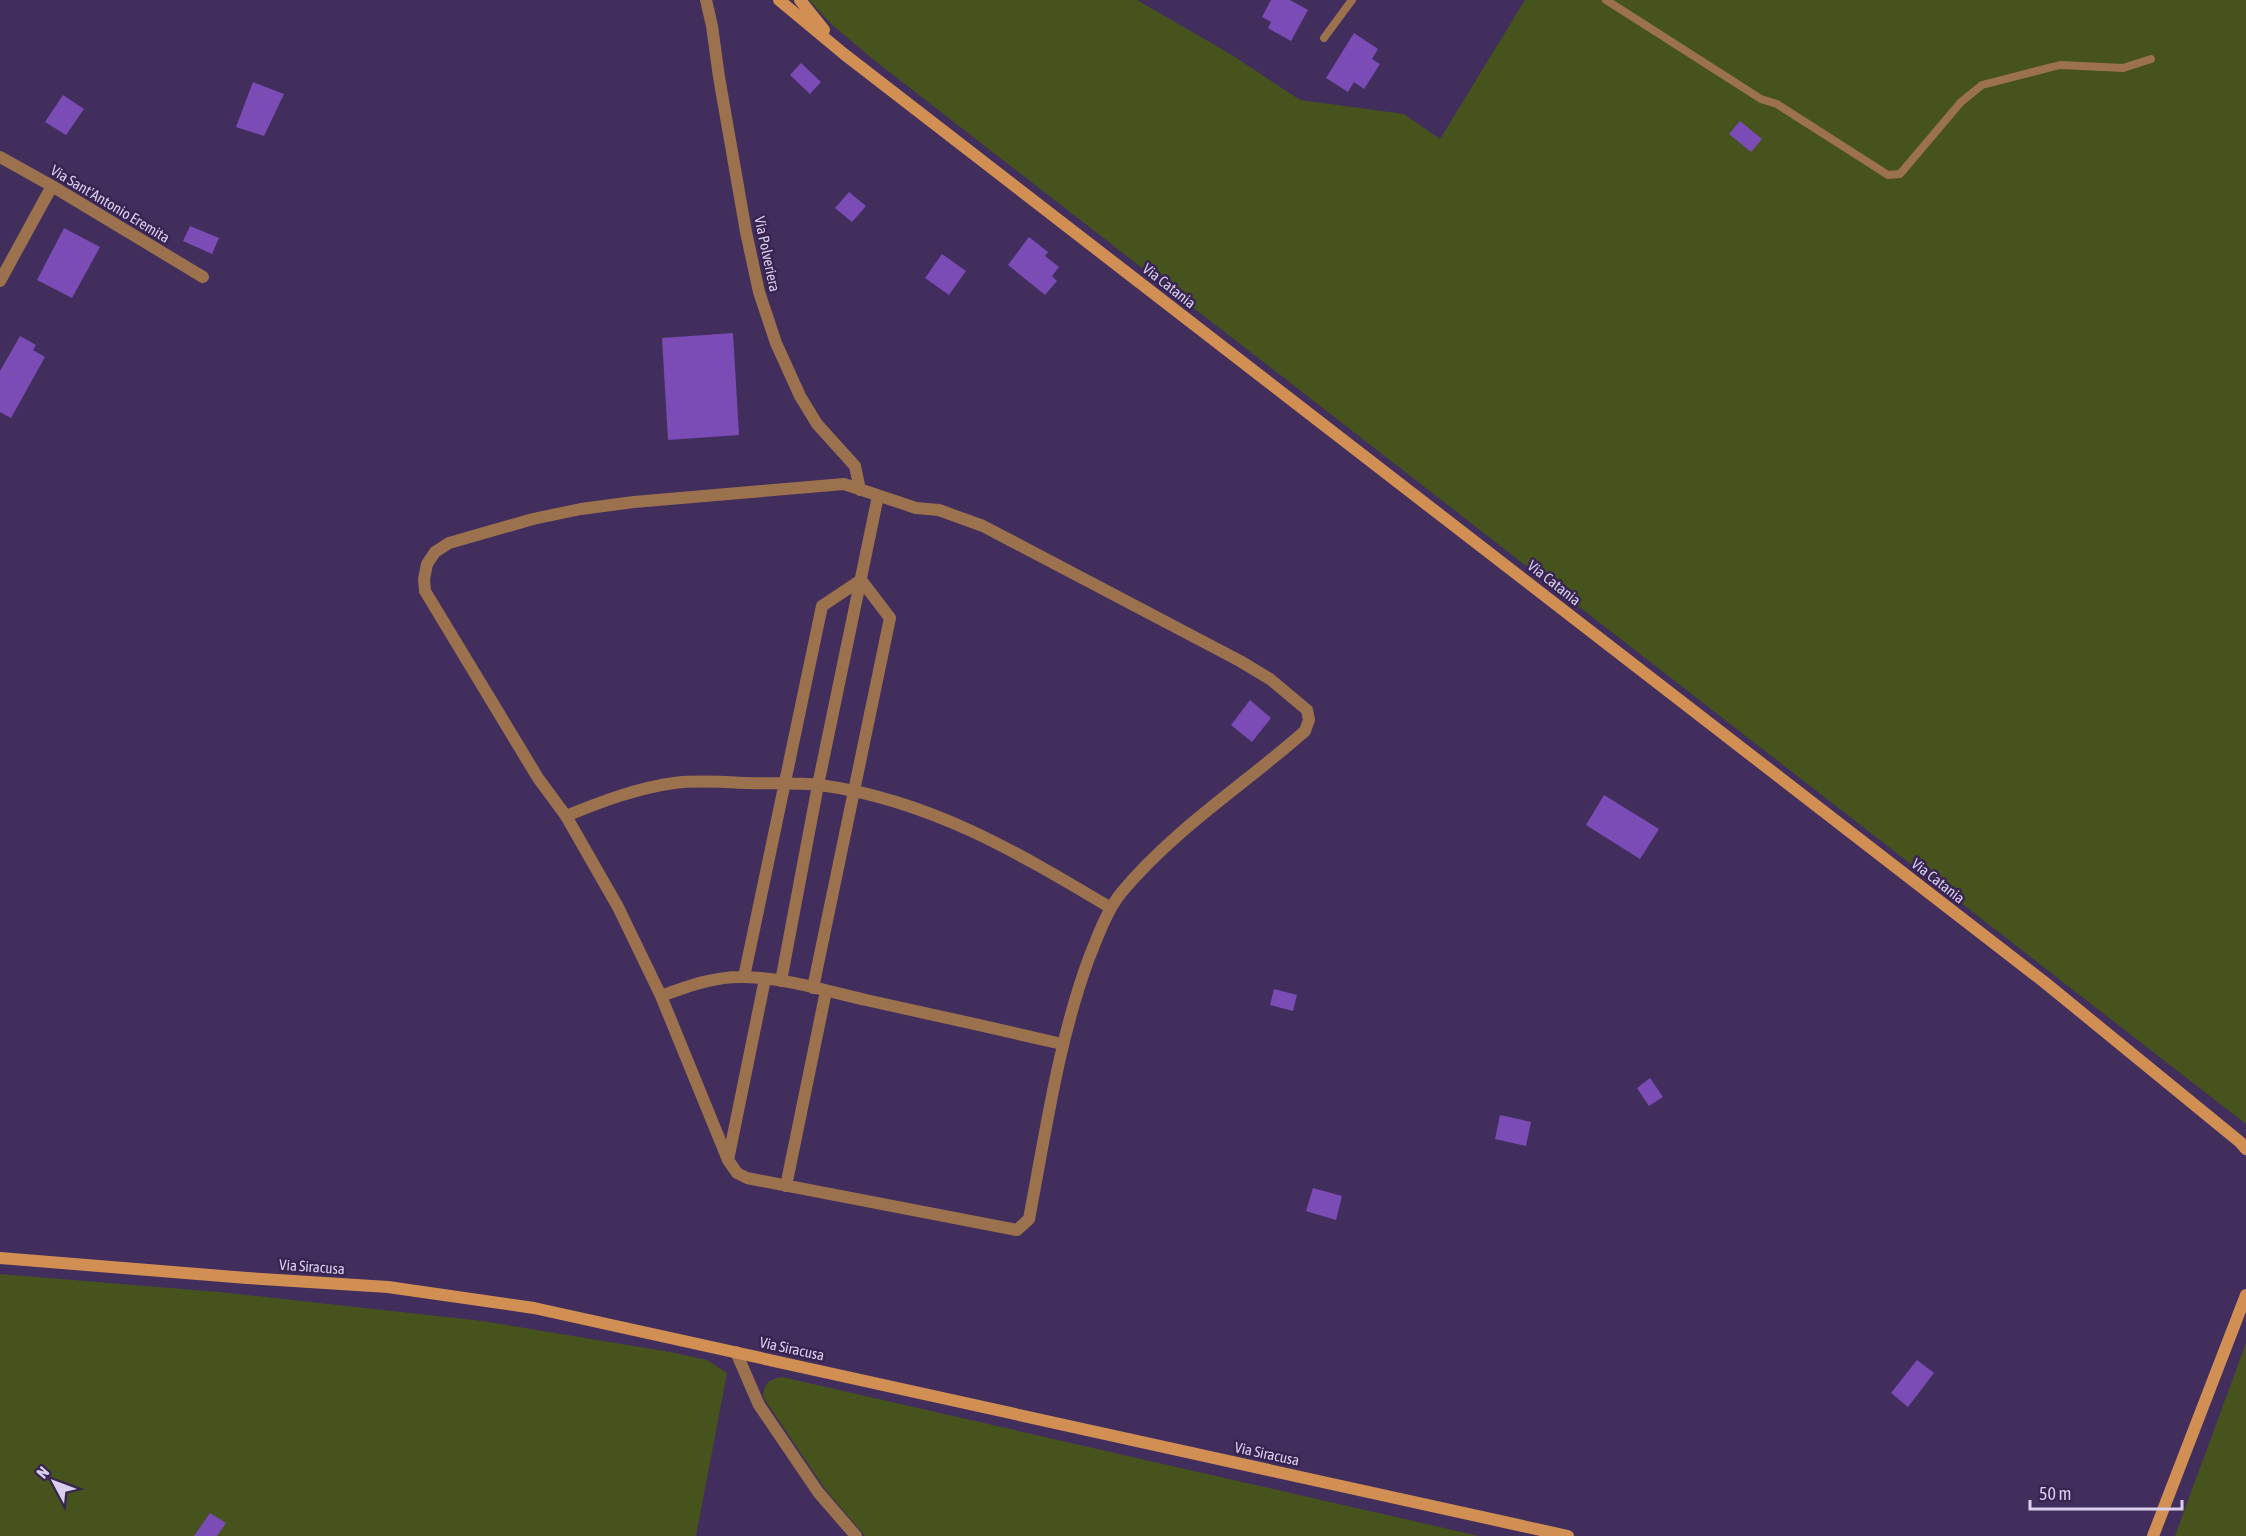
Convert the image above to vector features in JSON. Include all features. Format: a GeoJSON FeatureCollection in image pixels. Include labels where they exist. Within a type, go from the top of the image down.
{"type":"FeatureCollection","features":[{"type":"Feature","properties":{"kind":"street","name":"Via Polveriera"},"geometry":{"type":"LineString","coordinates":[[706,0],[746,232],[759,292],[776,343],[800,396],[818,424],[855,466],[860,490]]}},
{"type":"Feature","properties":{"kind":"street"},"geometry":{"type":"LineString","coordinates":[[779,0],[844,54]]}},
{"type":"Feature","properties":{"kind":"street"},"geometry":{"type":"LineString","coordinates":[[800,0],[844,54]]}},
{"type":"Feature","properties":{"kind":"street","name":"Via Catania"},"geometry":{"type":"LineString","coordinates":[[844,54],[2043,981],[2243,1146]]}},
{"type":"Feature","properties":{"kind":"street","name":"Via Sant'Antonio Eremita"},"geometry":{"type":"LineString","coordinates":[[0,157],[203,277]]}},
{"type":"Feature","properties":{"kind":"street"},"geometry":{"type":"LineString","coordinates":[[0,280],[52,186]]}},
{"type":"Feature","properties":{"kind":"street"},"geometry":{"type":"LineString","coordinates":[[844,484],[860,490],[916,508],[939,510],[983,526],[1240,661],[1277,685],[1307,710],[1309,720],[1305,731],[1161,851],[1111,908],[1080,982],[1062,1044],[1029,1219],[1017,1230],[786,1186],[747,1178],[737,1173],[728,1160],[661,996],[618,907],[566,816],[538,778],[425,591],[424,579],[427,564],[435,552],[449,543],[533,519],[581,509],[686,496],[844,484]]}},
{"type":"Feature","properties":{"kind":"street"},"geometry":{"type":"LineString","coordinates":[[782,981],[818,785],[878,496]]}},
{"type":"Feature","properties":{"kind":"street"},"geometry":{"type":"LineString","coordinates":[[744,977],[822,606],[861,580]]}},
{"type":"Feature","properties":{"kind":"street"},"geometry":{"type":"LineString","coordinates":[[786,1186],[854,791],[890,618],[861,580]]}},
{"type":"Feature","properties":{"kind":"street"},"geometry":{"type":"LineString","coordinates":[[566,816],[602,801],[674,783],[710,781],[786,783],[854,791],[929,813],[983,835],[1035,862],[1111,908]]}},
{"type":"Feature","properties":{"kind":"street"},"geometry":{"type":"LineString","coordinates":[[661,996],[714,979],[744,977],[782,981],[1062,1044]]}},
{"type":"Feature","properties":{"kind":"street"},"geometry":{"type":"LineString","coordinates":[[728,1160],[765,979]]}},
{"type":"Feature","properties":{"kind":"street","name":"Via Siracusa"},"geometry":{"type":"LineString","coordinates":[[0,1258],[388,1287],[534,1308],[1568,1536]]}},
{"type":"Feature","properties":{"kind":"street"},"geometry":{"type":"LineString","coordinates":[[2153,1536],[2246,1295]]}},
{"type":"Feature","properties":{"kind":"street"},"geometry":{"type":"LineString","coordinates":[[736,1352],[759,1405],[818,1492],[856,1536]]}},
{"type":"Feature","properties":{"kind":"lane"},"geometry":{"type":"LineString","coordinates":[[1324,38],[1352,0]]}},
{"type":"Feature","properties":{"kind":"lane"},"geometry":{"type":"LineString","coordinates":[[1606,0],[1761,99],[1778,104],[1888,175],[1900,174],[1961,102],[1982,86],[2060,65],[2123,68],[2151,59]]}},
{"type":"Feature","properties":{"kind":"green space"},"geometry":{"type":"Polygon","coordinates":[[[809,0],[1137,0],[1232,55],[1300,100],[1404,114],[1440,139],[1525,0],[2246,0],[2246,1124],[874,60],[831,24],[809,0]]]}},
{"type":"Feature","properties":{"kind":"green space"},"geometry":{"type":"Polygon","coordinates":[[[0,1274],[219,1292],[483,1321],[707,1360],[727,1373],[696,1536],[0,1536],[0,1274]]]}},
{"type":"Feature","properties":{"kind":"green space"},"geometry":{"type":"Polygon","coordinates":[[[2246,1343],[2246,1536],[2175,1536],[2246,1343]]]}},
{"type":"Feature","properties":{"kind":"green space"},"geometry":{"type":"Polygon","coordinates":[[[782,1377],[1479,1536],[865,1536],[825,1489],[763,1397],[764,1388],[768,1383],[782,1377]]]}},
{"type":"Feature","properties":{"kind":"building"},"geometry":{"type":"Polygon","coordinates":[[[1271,0],[1290,0],[1308,10],[1291,41],[1268,28],[1271,22],[1262,17],[1271,0]]]}},
{"type":"Feature","properties":{"kind":"building"},"geometry":{"type":"Polygon","coordinates":[[[1354,33],[1378,49],[1372,59],[1380,64],[1364,89],[1354,82],[1348,92],[1326,78],[1354,33]]]}},
{"type":"Feature","properties":{"kind":"building"},"geometry":{"type":"Polygon","coordinates":[[[801,63],[821,82],[810,94],[790,75],[801,63]]]}},
{"type":"Feature","properties":{"kind":"building"},"geometry":{"type":"Polygon","coordinates":[[[253,82],[284,94],[264,136],[236,127],[253,82]]]}},
{"type":"Feature","properties":{"kind":"building"},"geometry":{"type":"Polygon","coordinates":[[[63,95],[84,109],[66,135],[45,122],[63,95]]]}},
{"type":"Feature","properties":{"kind":"building"},"geometry":{"type":"Polygon","coordinates":[[[1740,121],[1762,139],[1751,152],[1729,134],[1740,121]]]}},
{"type":"Feature","properties":{"kind":"building"},"geometry":{"type":"Polygon","coordinates":[[[849,192],[866,206],[852,222],[835,208],[849,192]]]}},
{"type":"Feature","properties":{"kind":"building"},"geometry":{"type":"Polygon","coordinates":[[[190,226],[219,238],[212,254],[183,241],[190,226]]]}},
{"type":"Feature","properties":{"kind":"building"},"geometry":{"type":"Polygon","coordinates":[[[64,228],[100,247],[72,298],[37,280],[64,228]]]}},
{"type":"Feature","properties":{"kind":"building"},"geometry":{"type":"Polygon","coordinates":[[[1029,237],[1048,252],[1045,256],[1059,267],[1052,276],[1057,281],[1045,295],[1008,265],[1029,237]]]}},
{"type":"Feature","properties":{"kind":"building"},"geometry":{"type":"Polygon","coordinates":[[[942,254],[966,271],[949,295],[925,278],[942,254]]]}},
{"type":"Feature","properties":{"kind":"building"},"geometry":{"type":"Polygon","coordinates":[[[733,333],[739,435],[668,440],[662,338],[733,333]]]}},
{"type":"Feature","properties":{"kind":"building"},"geometry":{"type":"Polygon","coordinates":[[[20,336],[36,345],[33,350],[45,357],[11,418],[0,412],[0,371],[20,336]]]}},
{"type":"Feature","properties":{"kind":"building"},"geometry":{"type":"Polygon","coordinates":[[[1250,700],[1271,718],[1252,742],[1231,725],[1250,700]]]}},
{"type":"Feature","properties":{"kind":"building"},"geometry":{"type":"Polygon","coordinates":[[[1604,795],[1659,829],[1640,859],[1586,825],[1604,795]]]}},
{"type":"Feature","properties":{"kind":"building"},"geometry":{"type":"Polygon","coordinates":[[[1274,989],[1297,995],[1293,1011],[1270,1005],[1274,989]]]}},
{"type":"Feature","properties":{"kind":"building"},"geometry":{"type":"Polygon","coordinates":[[[1650,1078],[1663,1097],[1649,1106],[1637,1088],[1650,1078]]]}},
{"type":"Feature","properties":{"kind":"building"},"geometry":{"type":"Polygon","coordinates":[[[1500,1115],[1531,1122],[1526,1146],[1495,1139],[1500,1115]]]}},
{"type":"Feature","properties":{"kind":"building"},"geometry":{"type":"Polygon","coordinates":[[[1313,1188],[1342,1196],[1336,1220],[1306,1211],[1313,1188]]]}},
{"type":"Feature","properties":{"kind":"building"},"geometry":{"type":"Polygon","coordinates":[[[1917,1360],[1934,1373],[1908,1407],[1891,1393],[1917,1360]]]}},
{"type":"Feature","properties":{"kind":"building"},"geometry":{"type":"Polygon","coordinates":[[[210,1513],[226,1523],[217,1536],[194,1536],[210,1513]]]}}]}
